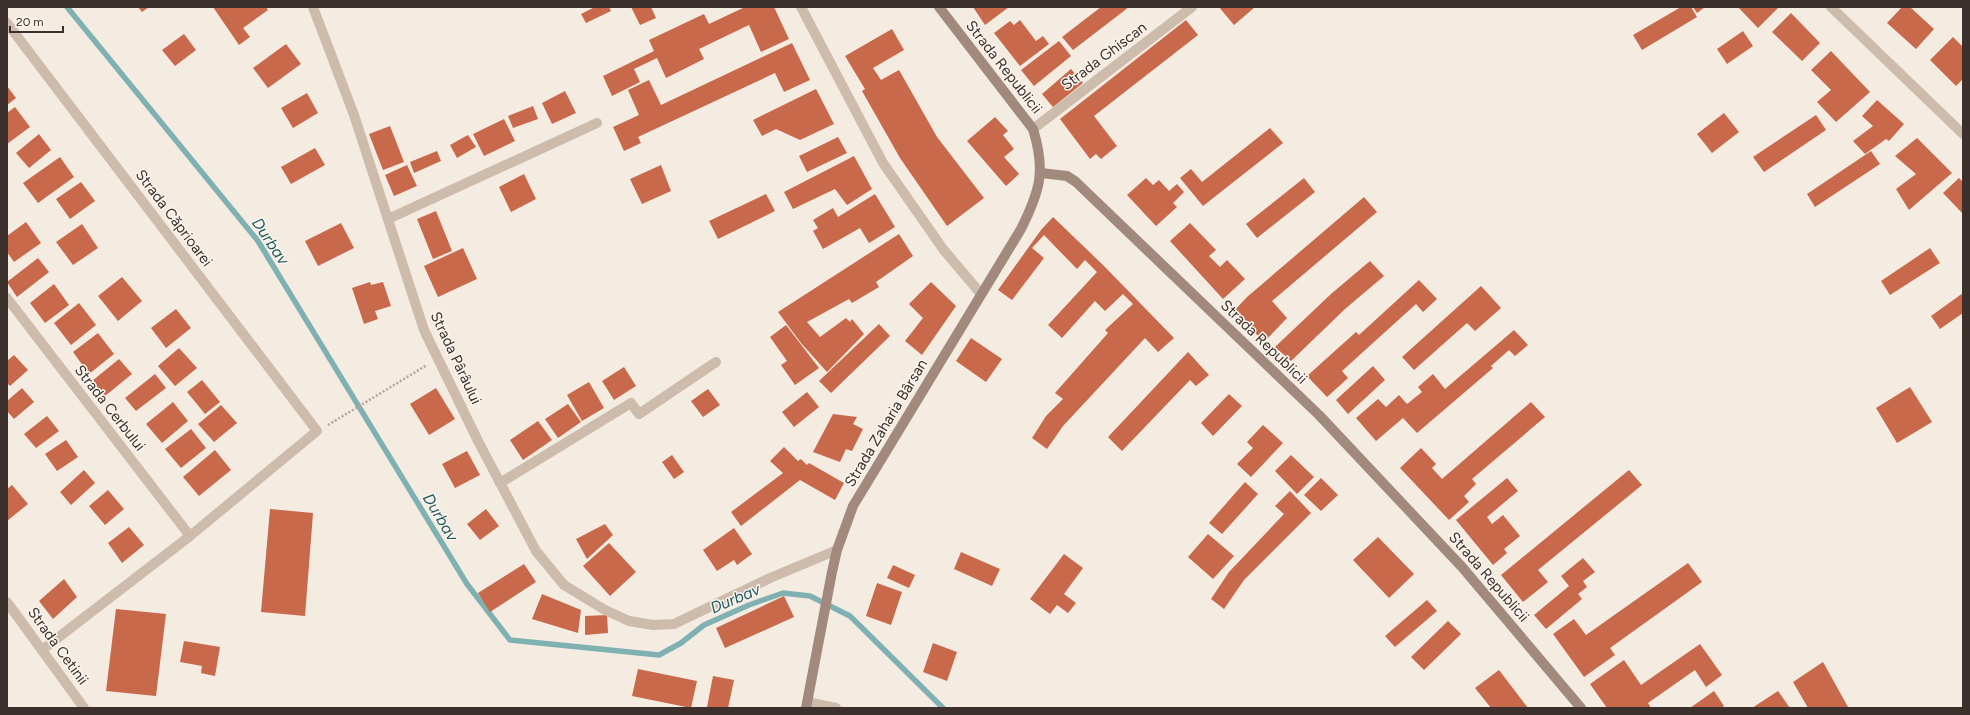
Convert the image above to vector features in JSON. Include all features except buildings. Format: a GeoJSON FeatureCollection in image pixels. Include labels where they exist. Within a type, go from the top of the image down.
{"type":"FeatureCollection","features":[{"type":"Feature","properties":{"kind":"main road","name":"Strada Republicii"},"geometry":{"type":"LineString","coordinates":[[939,7],[1033,129],[1039,146],[1041,173],[1067,176],[1076,182],[1319,415],[1462,567],[1582,708]]}},
{"type":"Feature","properties":{"kind":"main road","name":"Strada Zaharia Bârsan"},"geometry":{"type":"LineString","coordinates":[[806,705],[837,550],[853,506],[1021,229],[1033,205],[1041,173]]}},
{"type":"Feature","properties":{"kind":"street","name":"Strada Pârâului"},"geometry":{"type":"LineString","coordinates":[[313,7],[354,115],[424,330],[500,483],[536,551],[564,585],[605,610],[629,621],[653,626],[674,624],[763,582],[837,550]]}},
{"type":"Feature","properties":{"kind":"street"},"geometry":{"type":"LineString","coordinates":[[801,7],[883,163],[933,235],[981,294]]}},
{"type":"Feature","properties":{"kind":"street","name":"Strada Ghiscan"},"geometry":{"type":"LineString","coordinates":[[1033,129],[1192,7]]}},
{"type":"Feature","properties":{"kind":"street"},"geometry":{"type":"LineString","coordinates":[[1831,7],[1963,134]]}},
{"type":"Feature","properties":{"kind":"street","name":"Strada Căprioarei"},"geometry":{"type":"LineString","coordinates":[[7,23],[317,431],[190,536]]}},
{"type":"Feature","properties":{"kind":"street"},"geometry":{"type":"LineString","coordinates":[[388,219],[597,123]]}},
{"type":"Feature","properties":{"kind":"street","name":"Strada Cerbului"},"geometry":{"type":"LineString","coordinates":[[7,298],[190,536]]}},
{"type":"Feature","properties":{"kind":"street"},"geometry":{"type":"LineString","coordinates":[[500,483],[631,403],[639,414],[716,362]]}},
{"type":"Feature","properties":{"kind":"street"},"geometry":{"type":"LineString","coordinates":[[42,650],[190,536]]}},
{"type":"Feature","properties":{"kind":"street","name":"Strada Cetinii"},"geometry":{"type":"LineString","coordinates":[[7,602],[84,708]]}},
{"type":"Feature","properties":{"kind":"street"},"geometry":{"type":"LineString","coordinates":[[806,705],[836,708]]}},
{"type":"Feature","properties":{"kind":"path"},"geometry":{"type":"LineString","coordinates":[[342,417],[415,371]]}},
{"type":"Feature","properties":{"kind":"waterway","name":"Durbav"},"geometry":{"type":"LineString","coordinates":[[67,7],[258,241],[467,584],[510,640],[659,655],[681,643],[704,625],[749,605],[783,593],[810,596],[850,616],[943,708]]}}]}
